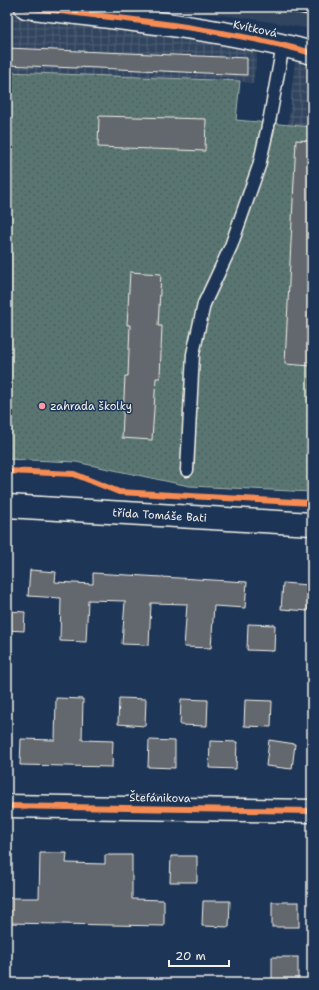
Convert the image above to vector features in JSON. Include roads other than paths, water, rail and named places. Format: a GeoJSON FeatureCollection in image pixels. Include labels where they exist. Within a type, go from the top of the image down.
{"type":"FeatureCollection","features":[{"type":"Feature","properties":{"kind":"street","name":"Kvítková"},"geometry":{"type":"LineString","coordinates":[[26,7],[221,32],[312,52]]}},
{"type":"Feature","properties":{"kind":"street","name":"třída Tomáše Bati"},"geometry":{"type":"LineString","coordinates":[[7,506],[312,524]]}},
{"type":"Feature","properties":{"kind":"street","name":"Štefánikova"},"geometry":{"type":"LineString","coordinates":[[7,806],[312,811]]}},
{"type":"Feature","properties":{"kind":"lane"},"geometry":{"type":"LineString","coordinates":[[187,470],[193,354],[204,304],[231,246],[259,166],[270,117],[283,45]]}},
{"type":"Feature","properties":{"kind":"railway"},"geometry":{"type":"LineString","coordinates":[[272,7],[312,14]]}},
{"type":"Feature","properties":{"kind":"place","name":"zahrada školky"},"geometry":{"type":"Point","coordinates":[42,406]}}]}
